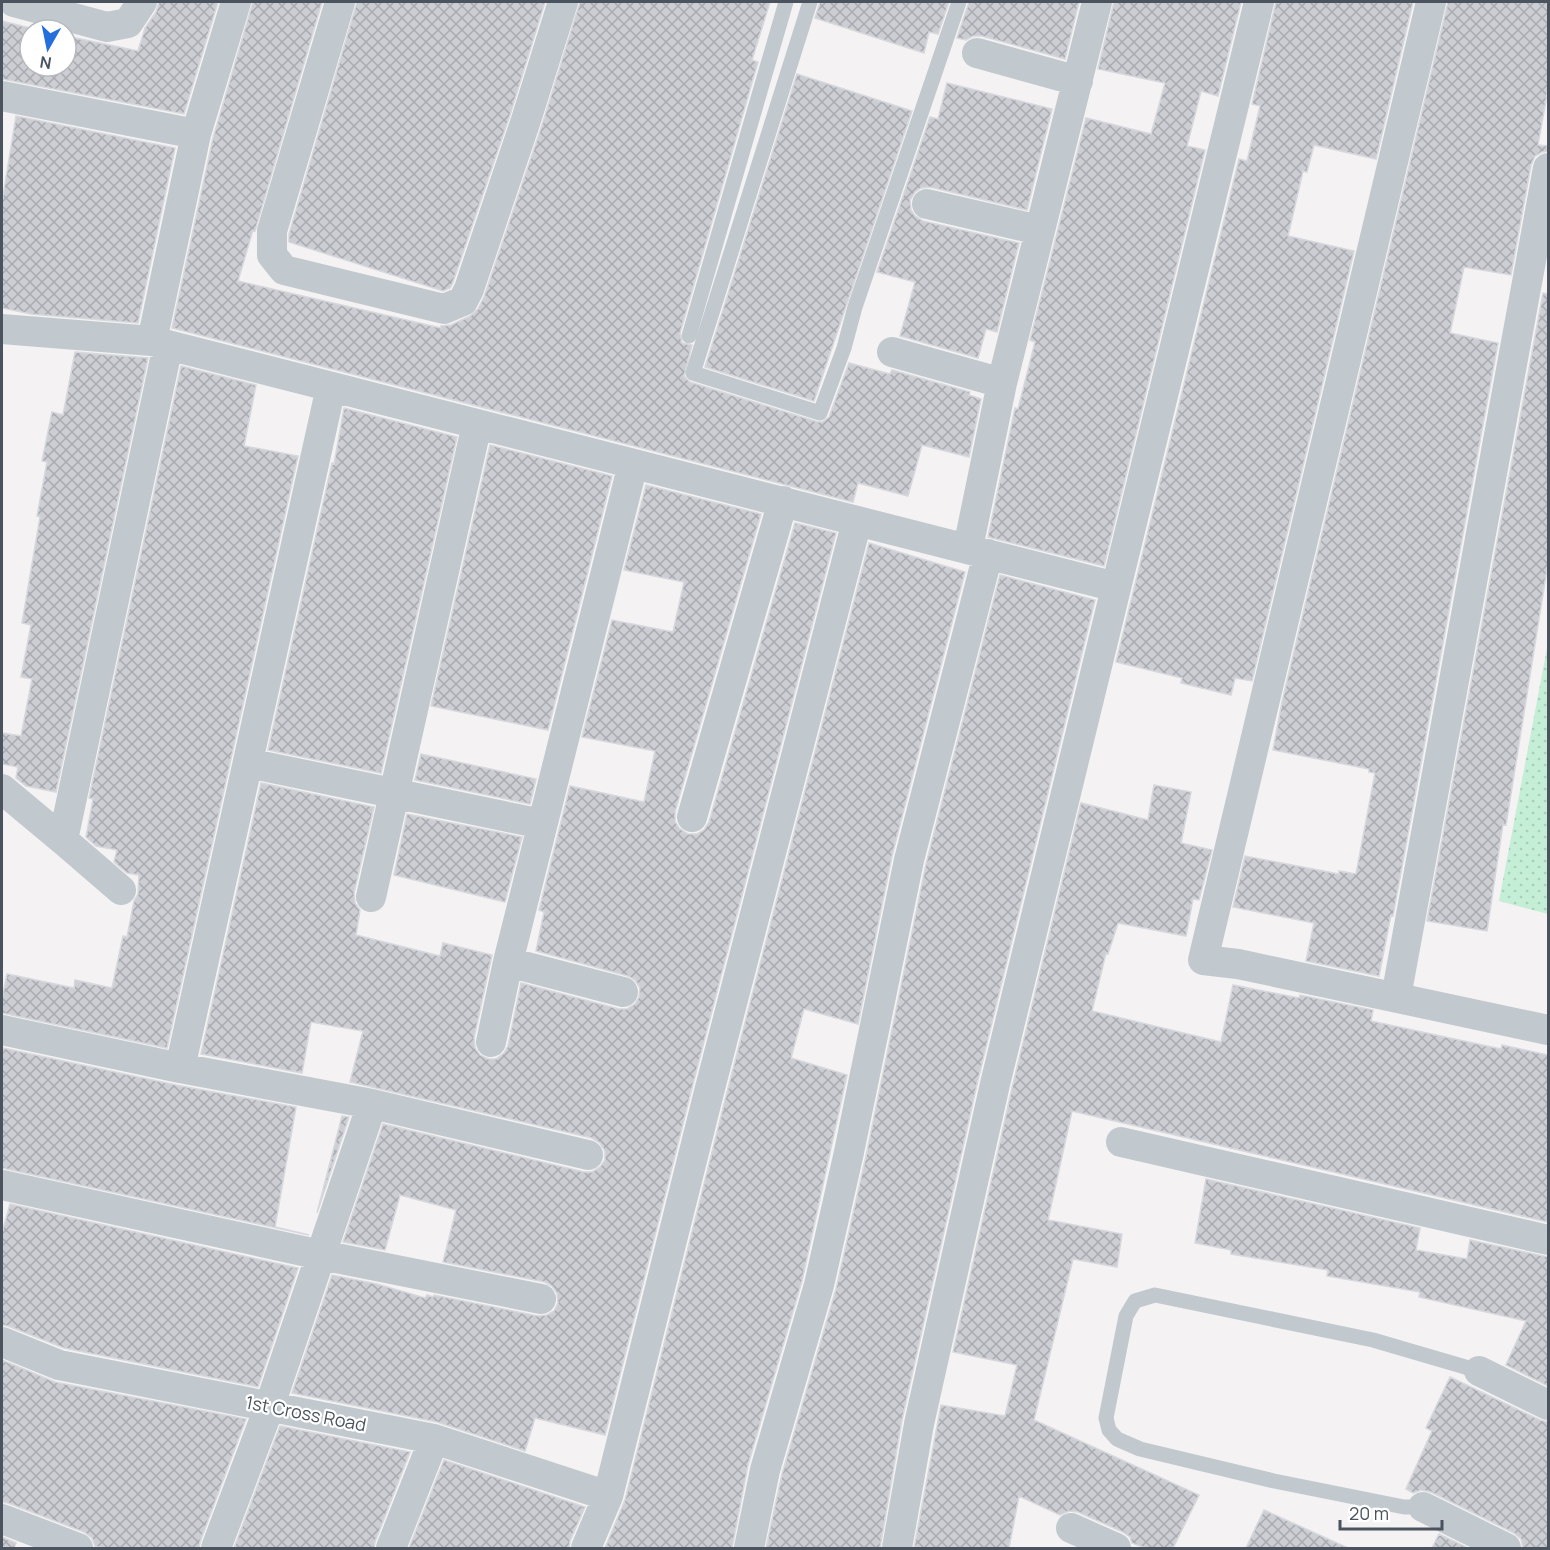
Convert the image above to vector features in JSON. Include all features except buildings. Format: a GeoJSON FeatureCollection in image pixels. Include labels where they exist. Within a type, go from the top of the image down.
{"type":"FeatureCollection","features":[{"type":"Feature","properties":{"kind":"street"},"geometry":{"type":"LineString","coordinates":[[14,2],[106,27],[128,23],[142,2]]}},
{"type":"Feature","properties":{"kind":"street"},"geometry":{"type":"LineString","coordinates":[[63,840],[160,343],[196,134],[236,2]]}},
{"type":"Feature","properties":{"kind":"street"},"geometry":{"type":"LineString","coordinates":[[340,2],[272,231],[272,255],[284,270],[444,309],[463,301],[469,289],[563,2]]}},
{"type":"Feature","properties":{"kind":"street"},"geometry":{"type":"LineString","coordinates":[[749,1548],[765,1470],[819,1286],[909,860],[978,551],[1002,383],[1097,2]]}},
{"type":"Feature","properties":{"kind":"street"},"geometry":{"type":"LineString","coordinates":[[897,1548],[919,1424],[995,1084],[1259,2]]}},
{"type":"Feature","properties":{"kind":"street"},"geometry":{"type":"LineString","coordinates":[[1431,2],[1203,960],[1238,964],[1548,1030]]}},
{"type":"Feature","properties":{"kind":"street"},"geometry":{"type":"LineString","coordinates":[[978,53],[1078,81]]}},
{"type":"Feature","properties":{"kind":"street"},"geometry":{"type":"LineString","coordinates":[[2,96],[196,134]]}},
{"type":"Feature","properties":{"kind":"street"},"geometry":{"type":"LineString","coordinates":[[1396,997],[1548,168]]}},
{"type":"Feature","properties":{"kind":"street"},"geometry":{"type":"LineString","coordinates":[[927,204],[1039,230]]}},
{"type":"Feature","properties":{"kind":"street"},"geometry":{"type":"LineString","coordinates":[[2,329],[160,343],[1116,587]]}},
{"type":"Feature","properties":{"kind":"street"},"geometry":{"type":"LineString","coordinates":[[892,352],[1002,383]]}},
{"type":"Feature","properties":{"kind":"street"},"geometry":{"type":"LineString","coordinates":[[180,1068],[331,387]]}},
{"type":"Feature","properties":{"kind":"street"},"geometry":{"type":"LineString","coordinates":[[371,897],[477,424]]}},
{"type":"Feature","properties":{"kind":"street"},"geometry":{"type":"LineString","coordinates":[[490,1042],[542,824],[633,464]]}},
{"type":"Feature","properties":{"kind":"street"},"geometry":{"type":"LineString","coordinates":[[692,817],[783,501]]}},
{"type":"Feature","properties":{"kind":"street"},"geometry":{"type":"LineString","coordinates":[[586,1548],[608,1496],[709,1092],[857,520]]}},
{"type":"Feature","properties":{"kind":"street"},"geometry":{"type":"LineString","coordinates":[[248,763],[542,824]]}},
{"type":"Feature","properties":{"kind":"street"},"geometry":{"type":"LineString","coordinates":[[2,789],[121,890]]}},
{"type":"Feature","properties":{"kind":"street"},"geometry":{"type":"LineString","coordinates":[[508,962],[623,992]]}},
{"type":"Feature","properties":{"kind":"street"},"geometry":{"type":"LineString","coordinates":[[2,1030],[180,1068],[372,1104],[588,1155]]}},
{"type":"Feature","properties":{"kind":"street"},"geometry":{"type":"LineString","coordinates":[[216,1548],[270,1405],[372,1104]]}},
{"type":"Feature","properties":{"kind":"street"},"geometry":{"type":"LineString","coordinates":[[1121,1142],[1548,1240]]}},
{"type":"Feature","properties":{"kind":"street"},"geometry":{"type":"LineString","coordinates":[[2,1185],[321,1255],[541,1299]]}},
{"type":"Feature","properties":{"kind":"street","name":"1st Cross Road"},"geometry":{"type":"LineString","coordinates":[[2,1341],[59,1365],[434,1439],[608,1496]]}},
{"type":"Feature","properties":{"kind":"street"},"geometry":{"type":"LineString","coordinates":[[1479,1371],[1548,1406]]}},
{"type":"Feature","properties":{"kind":"street"},"geometry":{"type":"LineString","coordinates":[[391,1548],[434,1439]]}},
{"type":"Feature","properties":{"kind":"street"},"geometry":{"type":"LineString","coordinates":[[1423,1507],[1506,1548]]}},
{"type":"Feature","properties":{"kind":"street"},"geometry":{"type":"LineString","coordinates":[[2,1520],[78,1548]]}},
{"type":"Feature","properties":{"kind":"street"},"geometry":{"type":"LineString","coordinates":[[1071,1528],[1116,1548]]}},
{"type":"Feature","properties":{"kind":"lane"},"geometry":{"type":"LineString","coordinates":[[689,336],[786,2]]}},
{"type":"Feature","properties":{"kind":"lane"},"geometry":{"type":"LineString","coordinates":[[810,2],[693,373],[820,413],[844,348],[855,307],[959,2]]}},
{"type":"Feature","properties":{"kind":"lane"},"geometry":{"type":"LineString","coordinates":[[1423,1507],[1404,1507],[1253,1477],[1153,1453],[1117,1439],[1109,1430],[1106,1418],[1126,1316],[1135,1301],[1155,1295],[1374,1340],[1479,1371]]}},
{"type":"Feature","properties":{"kind":"green space"},"geometry":{"type":"Polygon","coordinates":[[[1548,643],[1548,914],[1499,901],[1548,643]]]}}]}
